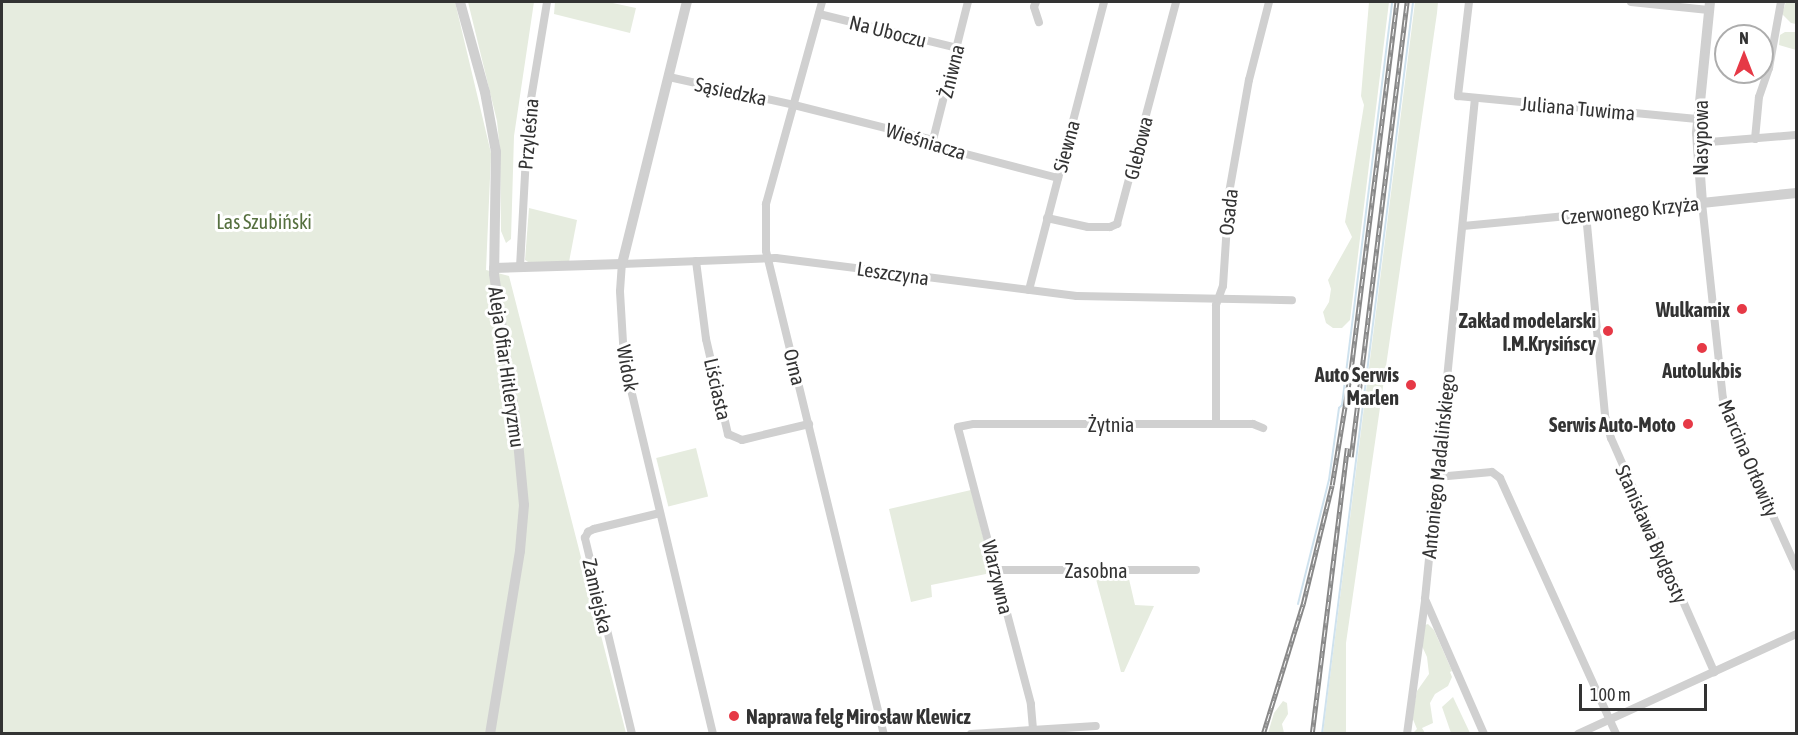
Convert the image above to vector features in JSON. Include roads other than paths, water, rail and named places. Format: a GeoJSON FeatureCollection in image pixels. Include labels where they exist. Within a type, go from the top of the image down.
{"type":"FeatureCollection","features":[{"type":"Feature","properties":{"kind":"street","name":"Aleja Ofiar Hitleryzmu"},"geometry":{"type":"LineString","coordinates":[[460,2],[482,81],[496,152],[494,268],[517,431],[524,505],[520,551],[490,734]]}},
{"type":"Feature","properties":{"kind":"street","name":"Przyleśna"},"geometry":{"type":"LineString","coordinates":[[520,267],[528,117],[546,2]]}},
{"type":"Feature","properties":{"kind":"street","name":"Widok"},"geometry":{"type":"LineString","coordinates":[[687,2],[622,264],[620,291],[623,355],[713,734]]}},
{"type":"Feature","properties":{"kind":"street","name":"Orna"},"geometry":{"type":"LineString","coordinates":[[822,2],[766,208],[766,251],[884,734]]}},
{"type":"Feature","properties":{"kind":"street","name":"Żniwna"},"geometry":{"type":"LineString","coordinates":[[933,140],[968,2]]}},
{"type":"Feature","properties":{"kind":"street"},"geometry":{"type":"LineString","coordinates":[[1036,2],[1034,7],[1039,22]]}},
{"type":"Feature","properties":{"kind":"street","name":"Siewna"},"geometry":{"type":"LineString","coordinates":[[1029,290],[1104,2]]}},
{"type":"Feature","properties":{"kind":"street","name":"Glebowa"},"geometry":{"type":"LineString","coordinates":[[1047,218],[1088,228],[1110,228],[1117,224],[1176,2]]}},
{"type":"Feature","properties":{"kind":"street","name":"Osada"},"geometry":{"type":"LineString","coordinates":[[1216,424],[1216,307],[1223,286],[1225,230],[1232,172],[1249,80],[1269,2]]}},
{"type":"Feature","properties":{"kind":"street","name":"Juliana Tuwima"},"geometry":{"type":"LineString","coordinates":[[1469,2],[1458,96],[1697,119]]}},
{"type":"Feature","properties":{"kind":"street"},"geometry":{"type":"LineString","coordinates":[[1631,2],[1710,6]]}},
{"type":"Feature","properties":{"kind":"street"},"geometry":{"type":"LineString","coordinates":[[1755,139],[1759,97],[1769,68],[1781,2]]}},
{"type":"Feature","properties":{"kind":"street","name":"Nasypowa"},"geometry":{"type":"LineString","coordinates":[[1702,203],[1697,119],[1710,6]]}},
{"type":"Feature","properties":{"kind":"street","name":"Na Uboczu"},"geometry":{"type":"LineString","coordinates":[[819,14],[957,48]]}},
{"type":"Feature","properties":{"kind":"street","name":"Sąsiedzka"},"geometry":{"type":"LineString","coordinates":[[669,77],[794,105]]}},
{"type":"Feature","properties":{"kind":"street","name":"Antoniego Madalińskiego"},"geometry":{"type":"LineString","coordinates":[[1407,734],[1425,599],[1475,98]]}},
{"type":"Feature","properties":{"kind":"street","name":"Wieśniacza"},"geometry":{"type":"LineString","coordinates":[[794,105],[933,140],[943,147],[1058,178]]}},
{"type":"Feature","properties":{"kind":"street"},"geometry":{"type":"LineString","coordinates":[[1697,143],[1797,135]]}},
{"type":"Feature","properties":{"kind":"street","name":"Czerwonego Krzyża"},"geometry":{"type":"LineString","coordinates":[[1463,226],[1797,193]]}},
{"type":"Feature","properties":{"kind":"street","name":"Marcina Orłowity"},"geometry":{"type":"LineString","coordinates":[[1702,203],[1723,398],[1729,419],[1797,567]]}},
{"type":"Feature","properties":{"kind":"street","name":"Stanisława Bydgosty"},"geometry":{"type":"LineString","coordinates":[[1586,214],[1605,416],[1611,438],[1714,672]]}},
{"type":"Feature","properties":{"kind":"street","name":"Leszczyna"},"geometry":{"type":"LineString","coordinates":[[494,268],[769,258],[809,261],[1091,297],[1292,300]]}},
{"type":"Feature","properties":{"kind":"street","name":"Liściasta"},"geometry":{"type":"LineString","coordinates":[[696,261],[706,339],[728,434],[742,440],[809,424]]}},
{"type":"Feature","properties":{"kind":"street","name":"Żytnia"},"geometry":{"type":"LineString","coordinates":[[958,427],[974,424],[1253,424],[1263,428]]}},
{"type":"Feature","properties":{"kind":"street","name":"Warzywna"},"geometry":{"type":"LineString","coordinates":[[958,427],[1031,704],[1033,729]]}},
{"type":"Feature","properties":{"kind":"street"},"geometry":{"type":"LineString","coordinates":[[1437,477],[1492,472],[1500,478],[1616,734]]}},
{"type":"Feature","properties":{"kind":"street","name":"Zamiejska"},"geometry":{"type":"LineString","coordinates":[[632,734],[585,538],[588,532],[594,529],[660,513]]}},
{"type":"Feature","properties":{"kind":"street","name":"Zasobna"},"geometry":{"type":"LineString","coordinates":[[996,570],[1196,570]]}},
{"type":"Feature","properties":{"kind":"street","name":"Antoniego Madalińskiego"},"geometry":{"type":"LineString","coordinates":[[1425,599],[1484,734]]}},
{"type":"Feature","properties":{"kind":"street"},"geometry":{"type":"LineString","coordinates":[[1578,734],[1797,634]]}},
{"type":"Feature","properties":{"kind":"street"},"geometry":{"type":"LineString","coordinates":[[971,734],[1096,726]]}},
{"type":"Feature","properties":{"kind":"waterway"},"geometry":{"type":"LineString","coordinates":[[1298,604],[1329,480],[1339,408],[1342,405],[1392,2]]}},
{"type":"Feature","properties":{"kind":"waterway"},"geometry":{"type":"LineString","coordinates":[[1322,734],[1413,2]]}},
{"type":"Feature","properties":{"kind":"railway"},"geometry":{"type":"LineString","coordinates":[[1263,734],[1303,604],[1332,485],[1351,369],[1397,2]]}},
{"type":"Feature","properties":{"kind":"railway"},"geometry":{"type":"LineString","coordinates":[[1351,457],[1407,2]]}},
{"type":"Feature","properties":{"kind":"railway"},"geometry":{"type":"LineString","coordinates":[[1312,734],[1347,448]]}},
{"type":"Feature","properties":{"kind":"place","name":"Wulkamix"},"geometry":{"type":"Point","coordinates":[1742,309]}},
{"type":"Feature","properties":{"kind":"place","name":"Zakład modelarski I.M.Krysińscy"},"geometry":{"type":"Point","coordinates":[1608,331]}},
{"type":"Feature","properties":{"kind":"place","name":"Autolukbis"},"geometry":{"type":"Point","coordinates":[1702,348]}},
{"type":"Feature","properties":{"kind":"place","name":"Auto Serwis Marlen"},"geometry":{"type":"Point","coordinates":[1411,385]}},
{"type":"Feature","properties":{"kind":"place","name":"Serwis Auto-Moto"},"geometry":{"type":"Point","coordinates":[1688,424]}},
{"type":"Feature","properties":{"kind":"place","name":"Naprawa felg Mirosław Klewicz"},"geometry":{"type":"Point","coordinates":[734,716]}},
{"type":"Feature","properties":{"kind":"park label","name":"Las Szubiński"},"geometry":{"type":"Point","coordinates":[264,221]}}]}
